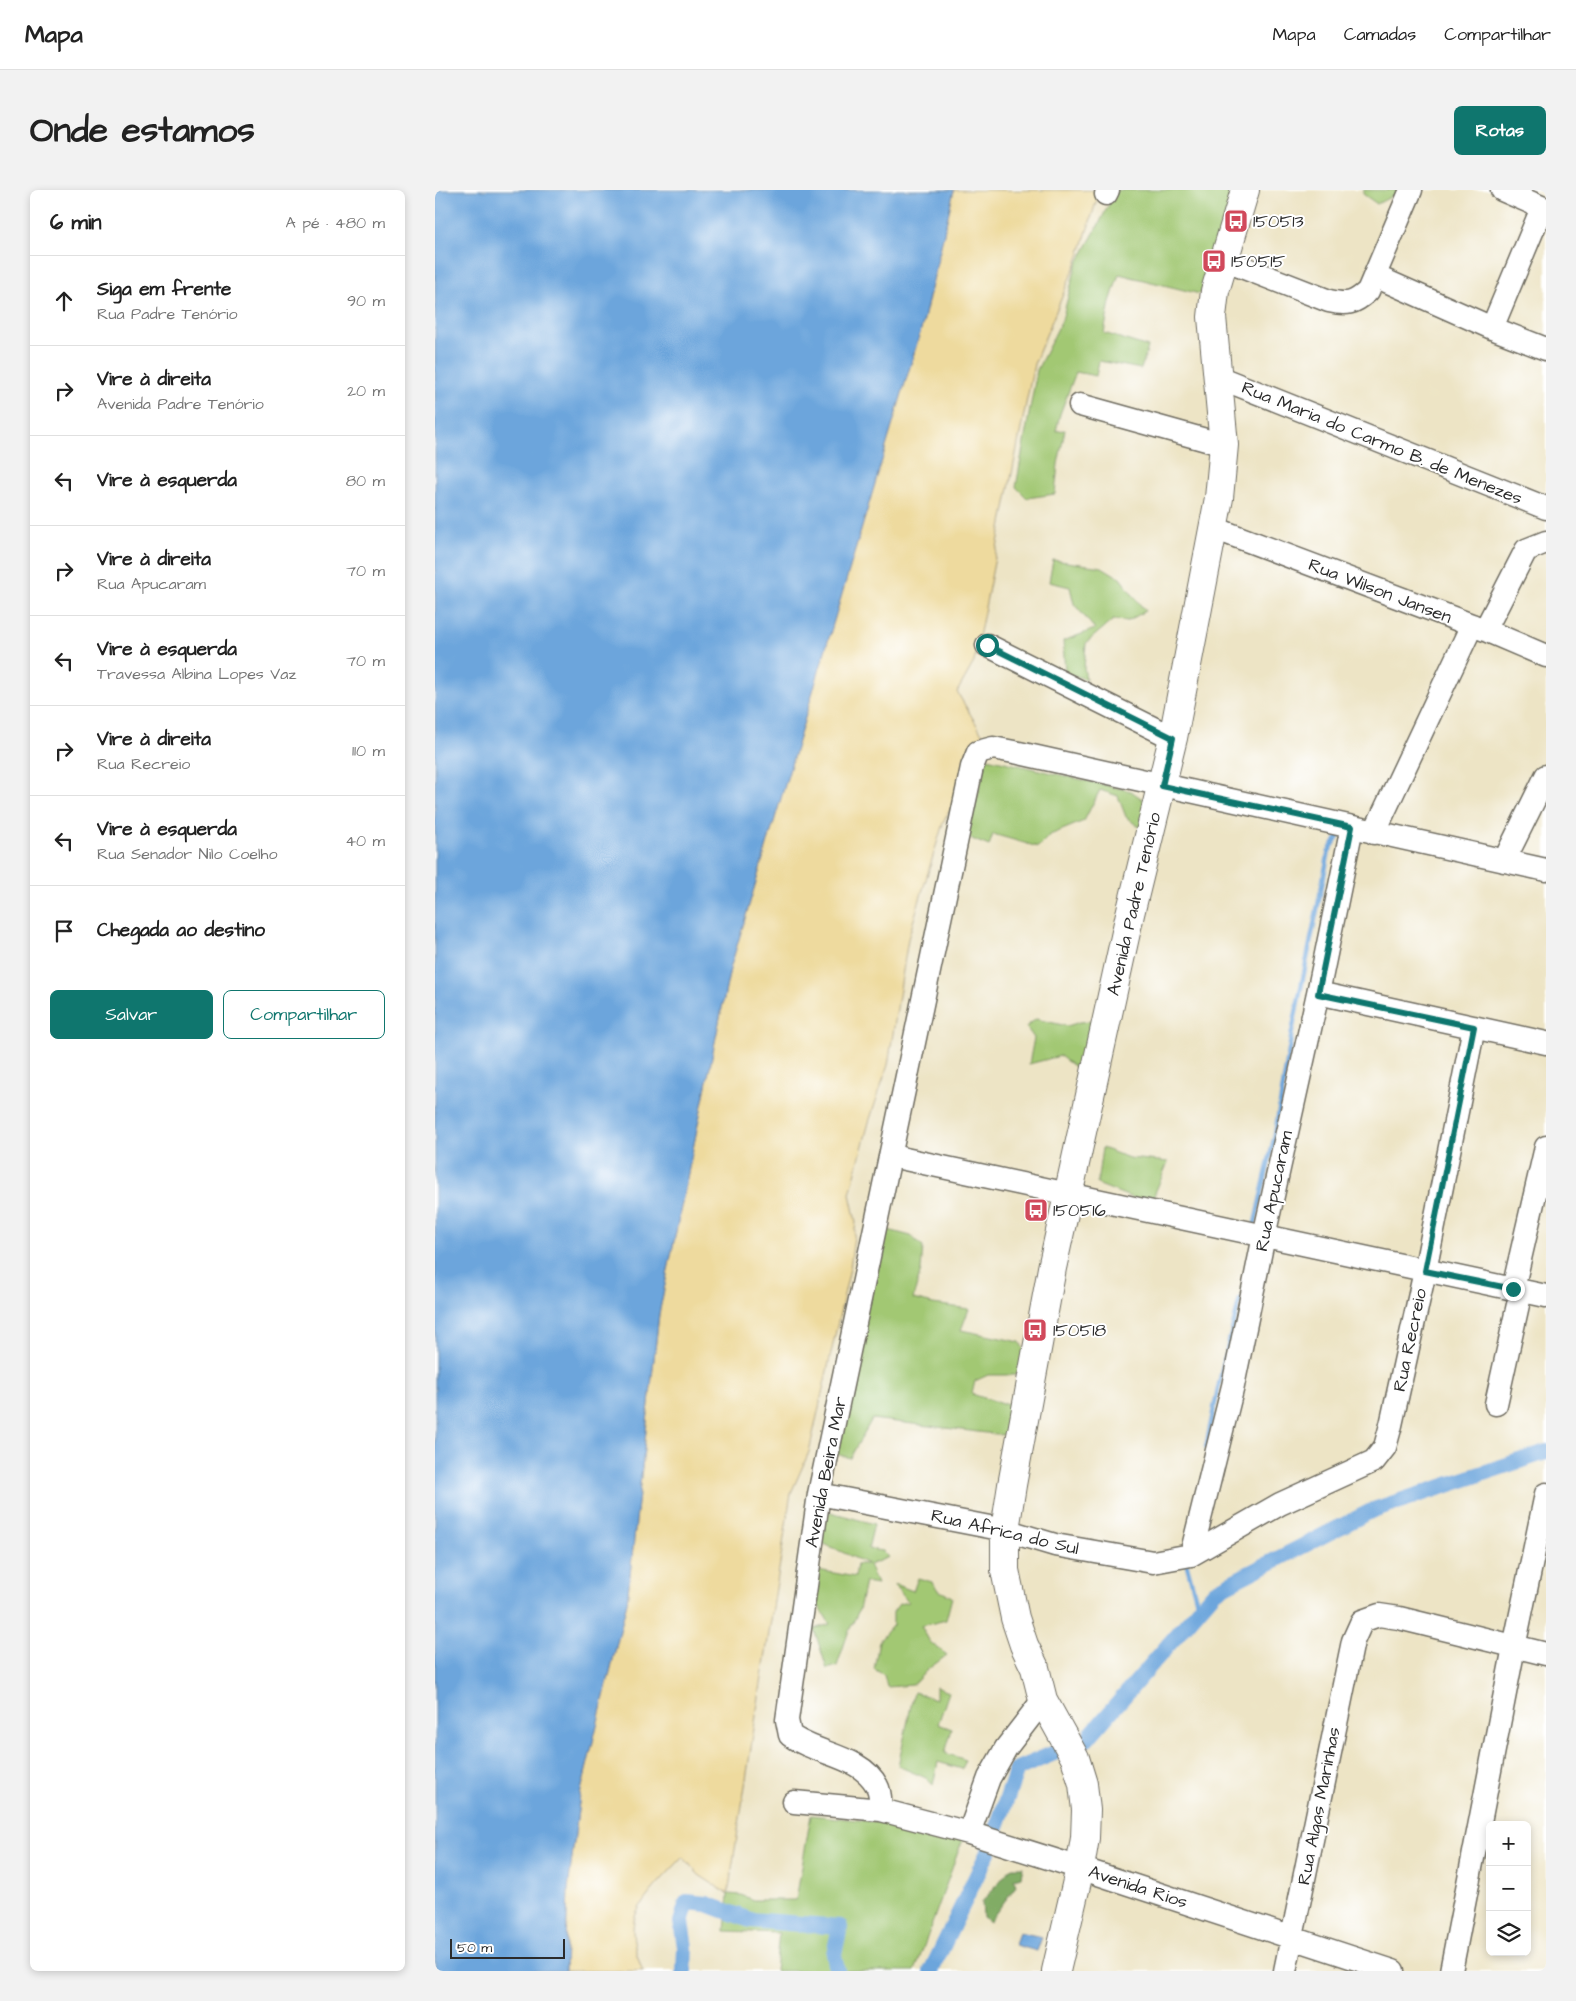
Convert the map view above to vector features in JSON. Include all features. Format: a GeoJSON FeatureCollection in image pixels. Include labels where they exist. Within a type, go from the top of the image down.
{"type":"FeatureCollection","features":[{"type":"Feature","properties":{"kind":"main road","name":"Avenida Padre Tenório"},"geometry":{"type":"LineString","coordinates":[[1056,1971],[1080,1868],[1085,1838],[1086,1810],[1081,1778],[1075,1758],[1043,1700],[1035,1668],[1024,1645],[1009,1594],[1005,1570],[1005,1530],[1050,1277],[1128,923],[1173,738],[1214,528],[1224,445],[1212,317],[1215,291],[1245,190]]}},
{"type":"Feature","properties":{"kind":"street"},"geometry":{"type":"LineString","coordinates":[[1224,260],[1329,301],[1344,304],[1358,300],[1368,291],[1411,190]]}},
{"type":"Feature","properties":{"kind":"street"},"geometry":{"type":"LineString","coordinates":[[1492,328],[1544,208],[1502,190]]}},
{"type":"Feature","properties":{"kind":"street"},"geometry":{"type":"LineString","coordinates":[[1375,276],[1492,328],[1546,349]]}},
{"type":"Feature","properties":{"kind":"street","name":"Rua Maria do Carmo B. de Menezes"},"geometry":{"type":"LineString","coordinates":[[1218,377],[1546,508]]}},
{"type":"Feature","properties":{"kind":"street"},"geometry":{"type":"LineString","coordinates":[[1080,405],[1224,445]]}},
{"type":"Feature","properties":{"kind":"street","name":"Rua Wilson Jansen"},"geometry":{"type":"LineString","coordinates":[[1214,528],[1479,628],[1546,656]]}},
{"type":"Feature","properties":{"kind":"street"},"geometry":{"type":"LineString","coordinates":[[1374,833],[1479,628],[1527,550],[1546,542]]}},
{"type":"Feature","properties":{"kind":"street"},"geometry":{"type":"LineString","coordinates":[[987,645],[1173,738]]}},
{"type":"Feature","properties":{"kind":"street","name":"Avenida Beira Mar"},"geometry":{"type":"LineString","coordinates":[[881,1810],[879,1788],[869,1775],[841,1758],[801,1744],[790,1735],[787,1720],[819,1494],[972,767],[978,752],[993,748],[1162,786]]}},
{"type":"Feature","properties":{"kind":"street"},"geometry":{"type":"LineString","coordinates":[[1504,861],[1546,776]]}},
{"type":"Feature","properties":{"kind":"street"},"geometry":{"type":"LineString","coordinates":[[1162,786],[1546,870]]}},
{"type":"Feature","properties":{"kind":"street","name":"Rua Apucaram"},"geometry":{"type":"LineString","coordinates":[[1191,1555],[1233,1386],[1318,994],[1352,827]]}},
{"type":"Feature","properties":{"kind":"street"},"geometry":{"type":"LineString","coordinates":[[1318,994],[1546,1043]]}},
{"type":"Feature","properties":{"kind":"street","name":"Rua Recreio"},"geometry":{"type":"LineString","coordinates":[[1385,1447],[1425,1271],[1474,1027]]}},
{"type":"Feature","properties":{"kind":"street"},"geometry":{"type":"LineString","coordinates":[[1496,1404],[1546,1147]]}},
{"type":"Feature","properties":{"kind":"street"},"geometry":{"type":"LineString","coordinates":[[891,1156],[1546,1296]]}},
{"type":"Feature","properties":{"kind":"street","name":"Rua Africa do Sul"},"geometry":{"type":"LineString","coordinates":[[819,1494],[1005,1530],[1055,1545],[1153,1562],[1191,1555],[1280,1504],[1374,1461],[1385,1447]]}},
{"type":"Feature","properties":{"kind":"street"},"geometry":{"type":"LineString","coordinates":[[1451,1971],[1514,1646],[1546,1494]]}},
{"type":"Feature","properties":{"kind":"street","name":"Rua Algas Marinhas"},"geometry":{"type":"LineString","coordinates":[[1285,1971],[1353,1641],[1362,1621],[1379,1615],[1399,1618],[1514,1646]]}},
{"type":"Feature","properties":{"kind":"street"},"geometry":{"type":"LineString","coordinates":[[1514,1646],[1546,1654]]}},
{"type":"Feature","properties":{"kind":"street"},"geometry":{"type":"LineString","coordinates":[[974,1835],[989,1778],[1006,1748],[1043,1700]]}},
{"type":"Feature","properties":{"kind":"street","name":"Avenida Rios"},"geometry":{"type":"LineString","coordinates":[[794,1802],[881,1810],[974,1835],[1393,1971]]}},
{"type":"Feature","properties":{"kind":"green space"},"geometry":{"type":"Polygon","coordinates":[[[1116,190],[1239,190],[1221,253],[1200,294],[1119,274],[1110,302],[1104,333],[1148,347],[1141,369],[1099,361],[1096,376],[1076,372],[1060,414],[1056,431],[1065,430],[1058,464],[1055,494],[1027,498],[1016,487],[1037,370],[1062,320],[1076,266],[1116,190]]]}},
{"type":"Feature","properties":{"kind":"green space"},"geometry":{"type":"Polygon","coordinates":[[[1363,190],[1404,190],[1377,204],[1363,194],[1363,190]]]}},
{"type":"Feature","properties":{"kind":"green space"},"geometry":{"type":"Polygon","coordinates":[[[1053,560],[1102,567],[1120,578],[1145,611],[1128,621],[1113,620],[1086,643],[1084,668],[1086,679],[1065,673],[1063,641],[1095,629],[1074,604],[1070,587],[1049,582],[1053,560]]]}},
{"type":"Feature","properties":{"kind":"green space"},"geometry":{"type":"Polygon","coordinates":[[[987,758],[1131,791],[1148,803],[1144,831],[1126,817],[1118,796],[1100,790],[1084,821],[1050,835],[1038,847],[993,834],[989,846],[967,837],[987,758]]]}},
{"type":"Feature","properties":{"kind":"green space"},"geometry":{"type":"Polygon","coordinates":[[[1036,1019],[1067,1026],[1092,1021],[1085,1075],[1060,1056],[1029,1064],[1034,1038],[1026,1027],[1036,1019]]]}},
{"type":"Feature","properties":{"kind":"green space"},"geometry":{"type":"Polygon","coordinates":[[[1102,1148],[1129,1158],[1168,1162],[1150,1205],[1097,1184],[1102,1148]]]}},
{"type":"Feature","properties":{"kind":"green space"},"geometry":{"type":"Polygon","coordinates":[[[880,1228],[911,1236],[923,1247],[921,1270],[913,1299],[969,1309],[961,1330],[1020,1342],[1026,1354],[1016,1375],[988,1375],[975,1381],[972,1394],[1002,1404],[1016,1402],[1011,1436],[872,1419],[850,1458],[836,1454],[880,1228]]]}},
{"type":"Feature","properties":{"kind":"green space"},"geometry":{"type":"Polygon","coordinates":[[[827,1511],[874,1524],[868,1549],[883,1551],[889,1557],[869,1565],[877,1584],[865,1582],[859,1610],[848,1633],[837,1666],[827,1669],[814,1629],[830,1624],[812,1595],[818,1570],[855,1577],[857,1564],[868,1564],[820,1542],[827,1511]]]}},
{"type":"Feature","properties":{"kind":"green space"},"geometry":{"type":"Polygon","coordinates":[[[918,1578],[932,1582],[938,1590],[952,1597],[946,1620],[921,1626],[930,1642],[947,1655],[927,1670],[913,1685],[887,1687],[884,1675],[874,1669],[879,1641],[893,1625],[893,1612],[899,1604],[908,1602],[894,1584],[913,1591],[918,1578]]]}},
{"type":"Feature","properties":{"kind":"green space"},"geometry":{"type":"Polygon","coordinates":[[[936,1687],[949,1692],[938,1724],[952,1729],[945,1753],[966,1760],[962,1769],[938,1762],[933,1785],[926,1778],[898,1766],[914,1692],[936,1699],[936,1687]]]}},
{"type":"Feature","properties":{"kind":"green space"},"geometry":{"type":"Polygon","coordinates":[[[811,1815],[904,1825],[963,1838],[915,1971],[775,1971],[779,1933],[725,1931],[728,1894],[741,1895],[753,1900],[796,1900],[811,1815]]]}},
{"type":"Feature","properties":{"kind":"green space"},"geometry":{"type":"Polygon","coordinates":[[[1012,1867],[1023,1867],[1021,1877],[1014,1879],[1016,1886],[989,1922],[983,1917],[982,1902],[1012,1867]]]}},
{"type":"Feature","properties":{"kind":"sand"},"geometry":{"type":"Polygon","coordinates":[[[954,190],[1100,190],[1079,256],[1034,364],[974,662],[957,692],[984,737],[972,753],[959,793],[943,823],[908,939],[888,1065],[869,1122],[850,1194],[856,1222],[850,1268],[809,1452],[791,1493],[728,1894],[699,1875],[683,1857],[651,1892],[636,1914],[633,1936],[643,1971],[565,1971],[568,1889],[580,1795],[627,1602],[659,1314],[730,969],[923,323],[954,190]]]}},
{"type":"Feature","properties":{"kind":"water"},"geometry":{"type":"Polygon","coordinates":[[[435,190],[954,190],[923,323],[730,969],[659,1314],[627,1602],[580,1795],[568,1889],[565,1971],[435,1971],[435,190]]]}},
{"type":"Feature","properties":{"kind":"water"},"geometry":{"type":"Polygon","coordinates":[[[1019,1932],[1042,1937],[1037,1951],[1015,1945],[1019,1932]]]}},
{"type":"Feature","properties":{"kind":"waterway"},"geometry":{"type":"LineString","coordinates":[[1254,1227],[1275,1134],[1292,1032],[1329,851],[1340,834],[1343,833]]}},
{"type":"Feature","properties":{"kind":"waterway"},"geometry":{"type":"LineString","coordinates":[[1206,1447],[1223,1365],[1240,1299]]}},
{"type":"Feature","properties":{"kind":"waterway"},"geometry":{"type":"LineString","coordinates":[[931,1971],[989,1850],[1017,1769],[1087,1739],[1215,1591],[1373,1510],[1546,1452]]}},
{"type":"Feature","properties":{"kind":"waterway"},"geometry":{"type":"LineString","coordinates":[[1186,1562],[1199,1610]]}},
{"type":"Feature","properties":{"kind":"waterway"},"geometry":{"type":"LineString","coordinates":[[684,1971],[685,1947],[681,1922],[687,1902],[707,1904],[750,1920],[840,1927],[834,1954],[837,1971]]}},
{"type":"Feature","properties":{"kind":"place","name":"150513"},"geometry":{"type":"Point","coordinates":[1236,221]}},
{"type":"Feature","properties":{"kind":"place","name":"150515"},"geometry":{"type":"Point","coordinates":[1214,261]}},
{"type":"Feature","properties":{"kind":"place","name":"150516"},"geometry":{"type":"Point","coordinates":[1036,1210]}},
{"type":"Feature","properties":{"kind":"place","name":"150518"},"geometry":{"type":"Point","coordinates":[1035,1330]}},
{"type":"Feature","properties":{"kind":"route"},"geometry":{"type":"LineString","coordinates":[[987,645],[1173,738],[1162,786],[1352,827],[1318,994],[1474,1027],[1425,1271],[1513,1289]]}}]}
